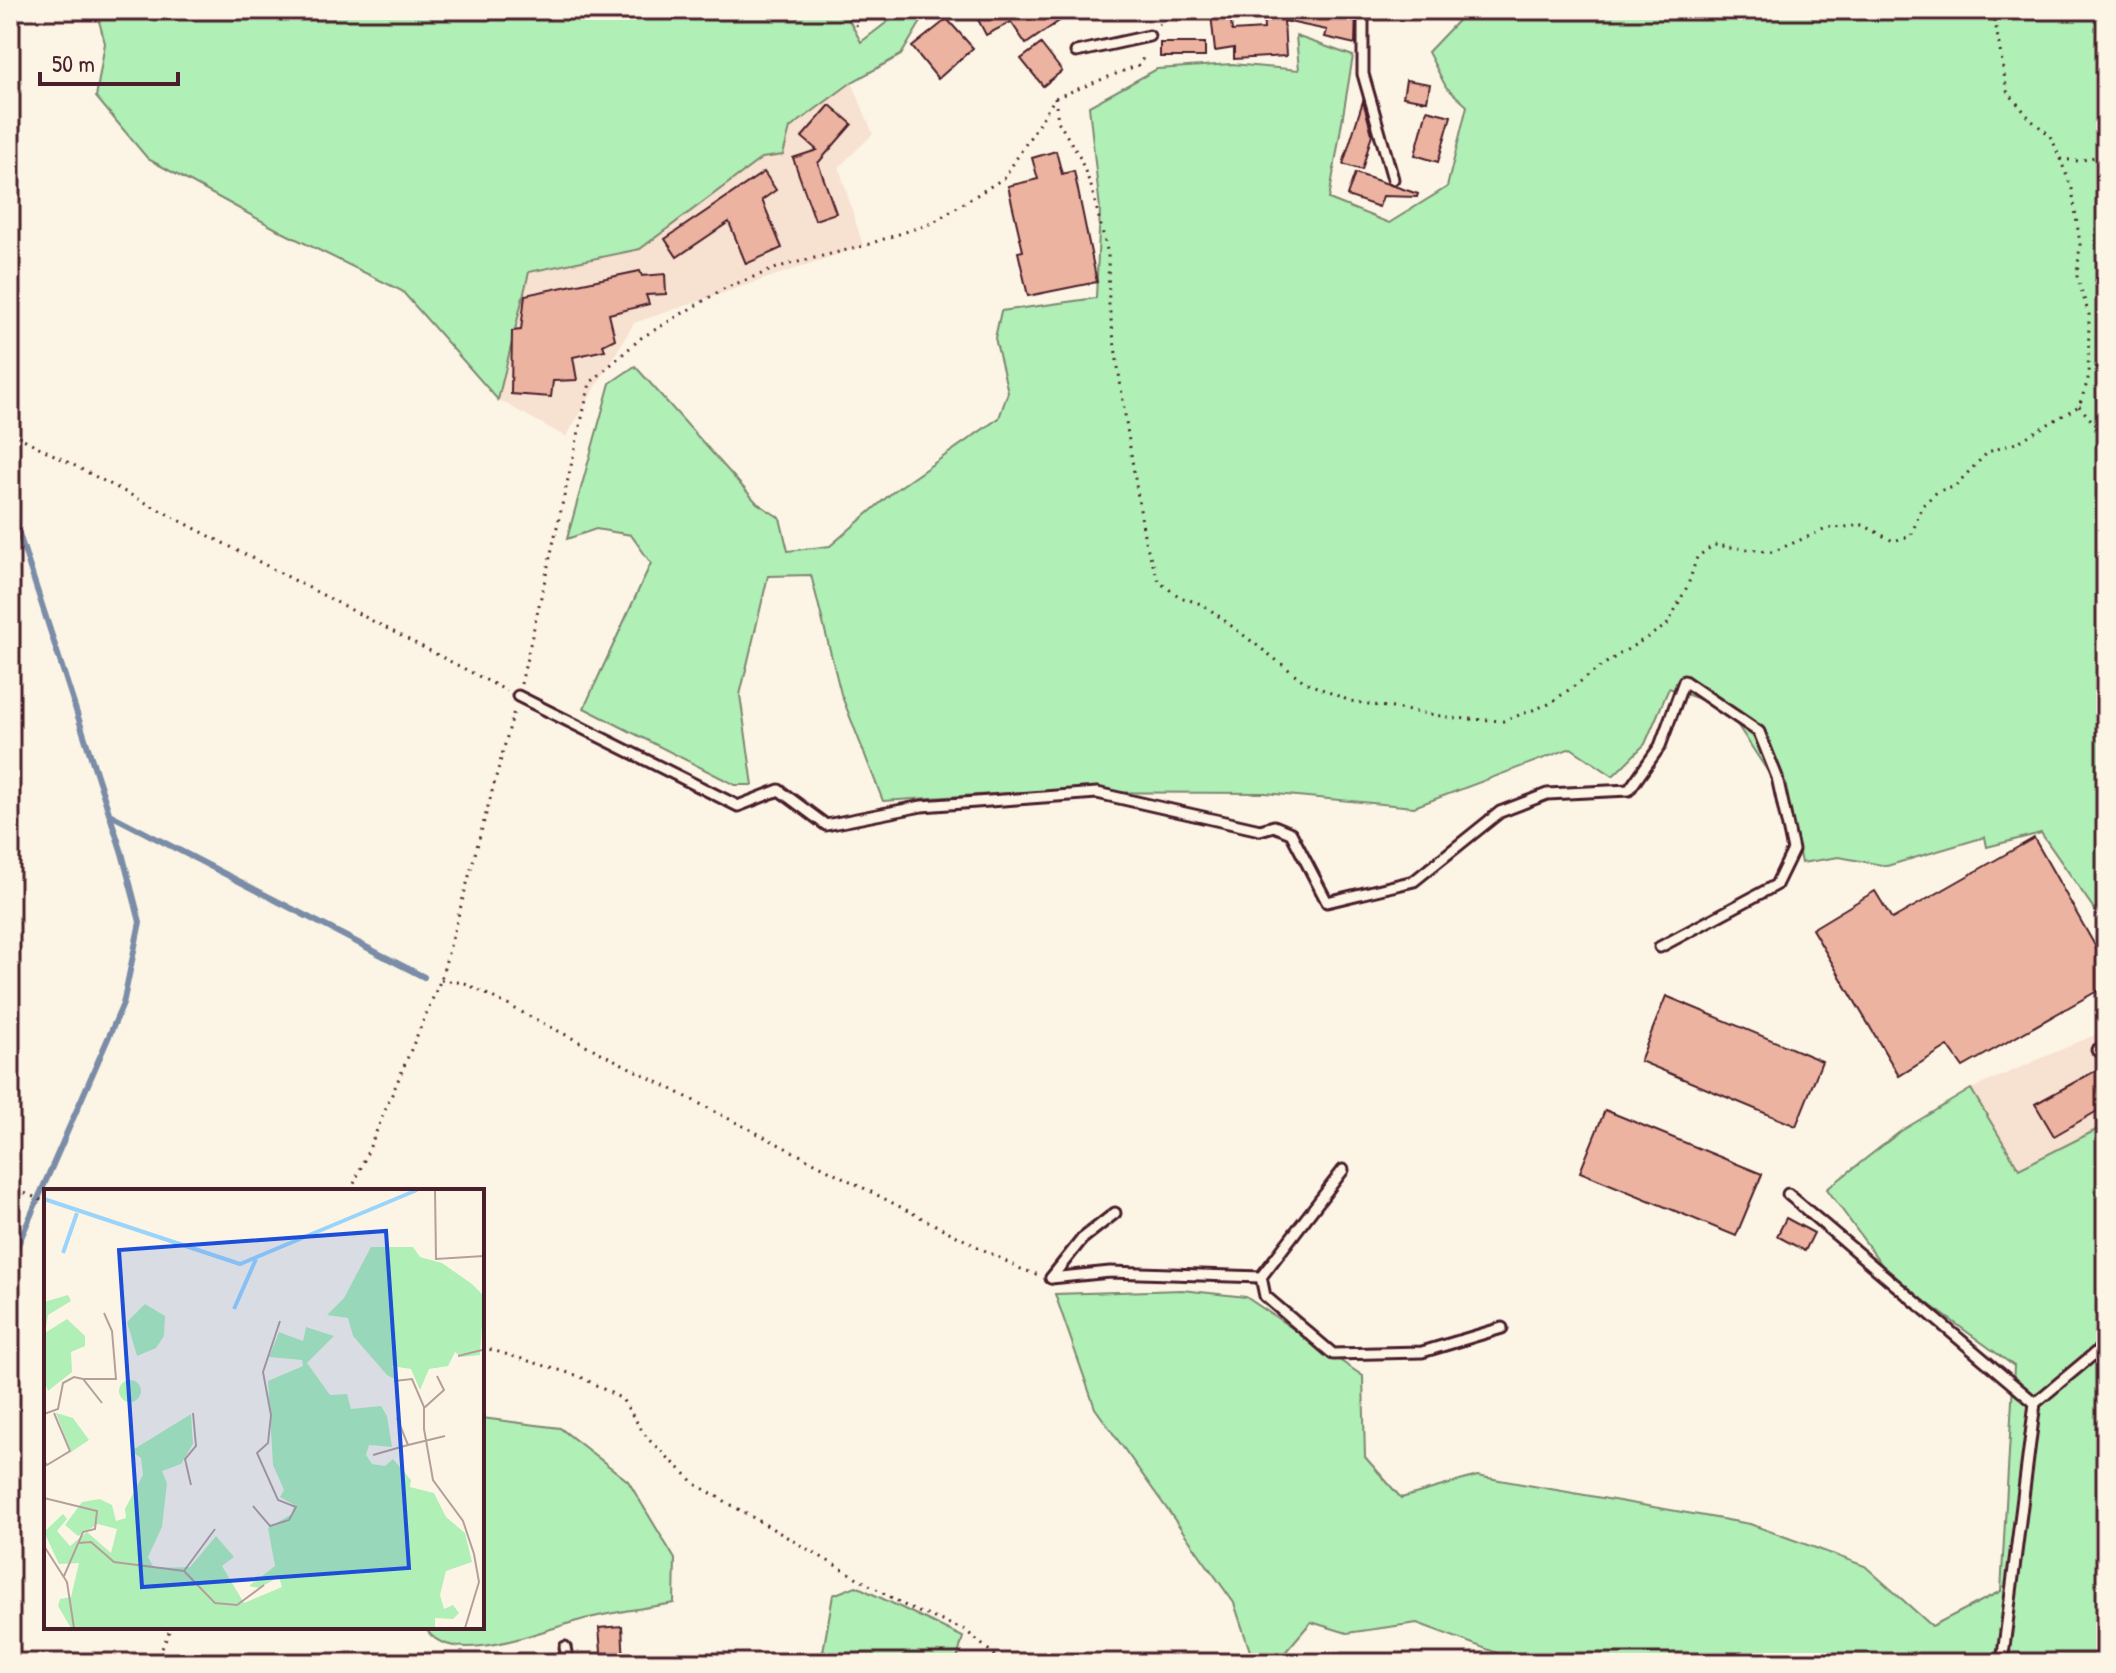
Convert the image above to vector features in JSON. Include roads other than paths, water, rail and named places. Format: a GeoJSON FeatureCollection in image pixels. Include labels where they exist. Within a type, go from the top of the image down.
{"type":"FeatureCollection","features":[{"type":"Feature","properties":{"kind":"lane"},"geometry":{"type":"LineString","coordinates":[[1363,10],[1363,74],[1393,179]]}},
{"type":"Feature","properties":{"kind":"lane"},"geometry":{"type":"LineString","coordinates":[[1076,52],[1149,36]]}},
{"type":"Feature","properties":{"kind":"lane"},"geometry":{"type":"LineString","coordinates":[[518,696],[738,806],[779,790],[826,825],[922,806],[1097,793],[1260,830],[1274,826],[1291,833],[1327,902],[1414,881],[1500,812],[1547,794],[1629,790],[1660,746],[1684,681],[1759,732],[1777,777],[1793,850],[1776,885],[1660,947]]}},
{"type":"Feature","properties":{"kind":"lane"},"geometry":{"type":"LineString","coordinates":[[1343,1170],[1261,1277],[1265,1296],[1333,1354],[1422,1352],[1502,1328]]}},
{"type":"Feature","properties":{"kind":"lane"},"geometry":{"type":"LineString","coordinates":[[1788,1194],[2035,1403]]}},
{"type":"Feature","properties":{"kind":"lane"},"geometry":{"type":"LineString","coordinates":[[1115,1213],[1082,1239],[1051,1278],[1110,1272],[1261,1277]]}},
{"type":"Feature","properties":{"kind":"lane"},"geometry":{"type":"LineString","coordinates":[[2002,1663],[2035,1403],[2106,1344]]}},
{"type":"Feature","properties":{"kind":"lane"},"geometry":{"type":"LineString","coordinates":[[565,1647],[568,1663]]}},
{"type":"Feature","properties":{"kind":"waterway"},"geometry":{"type":"LineString","coordinates":[[10,506],[122,853],[140,922],[123,1004],[10,1263]]}},
{"type":"Feature","properties":{"kind":"waterway"},"geometry":{"type":"LineString","coordinates":[[111,815],[424,977]]}}]}
